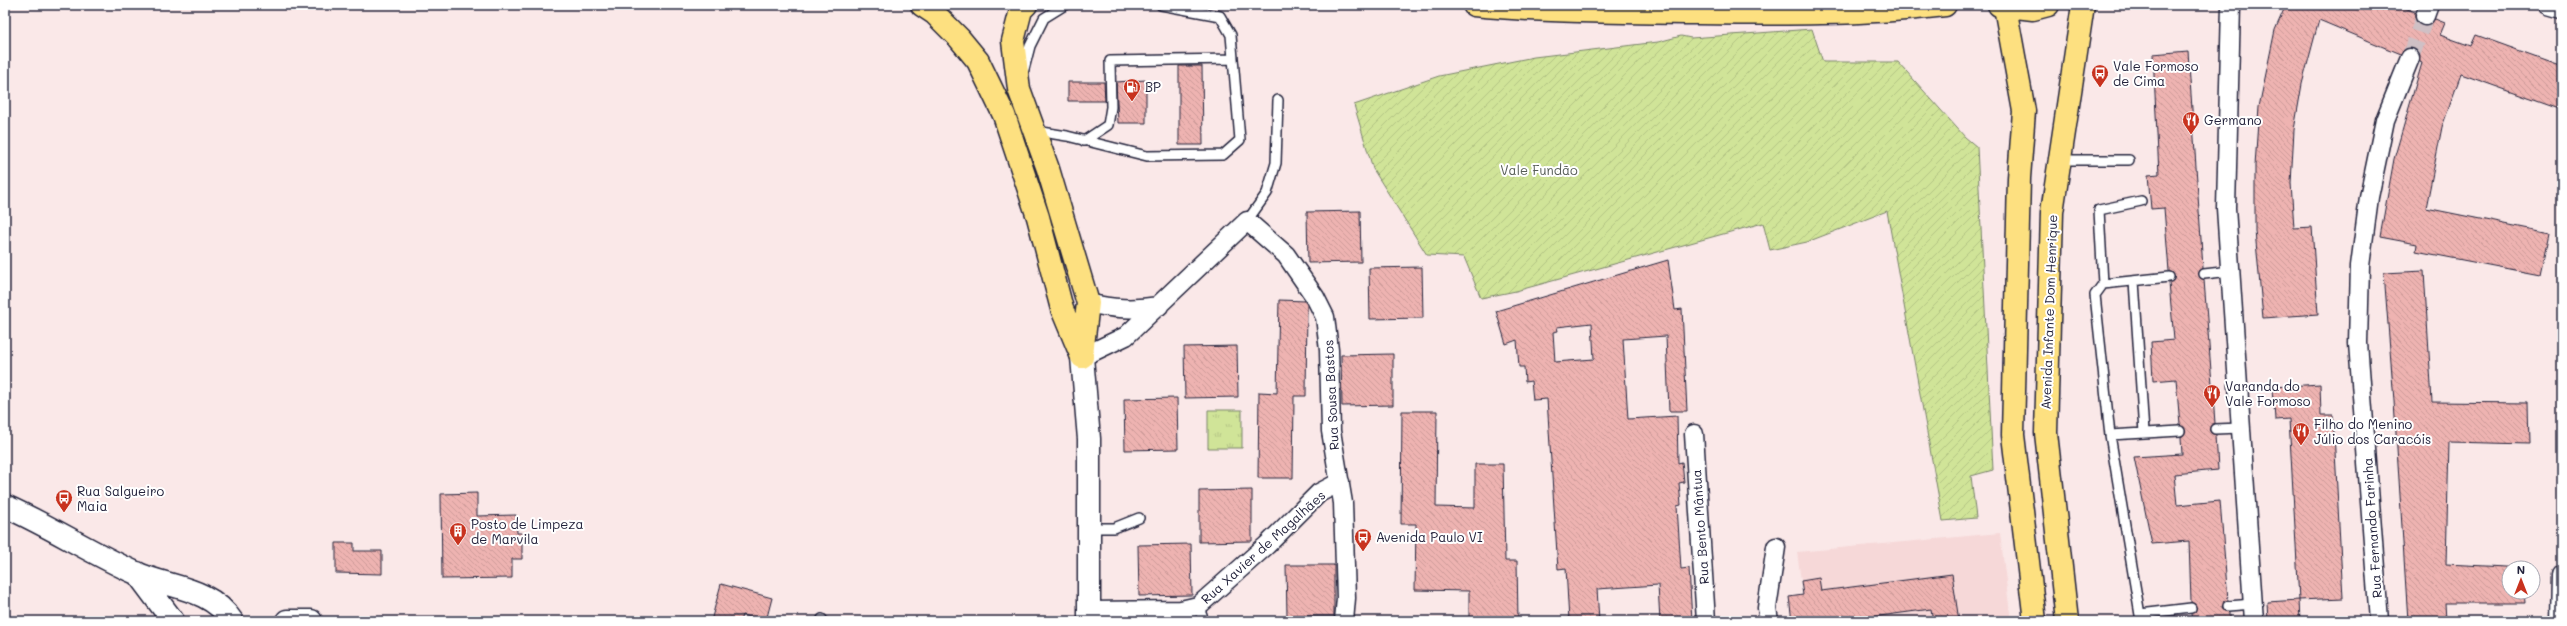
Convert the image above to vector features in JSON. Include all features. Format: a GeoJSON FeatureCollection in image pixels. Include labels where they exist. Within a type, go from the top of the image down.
{"type":"FeatureCollection","features":[{"type":"Feature","properties":{"kind":"main road"},"geometry":{"type":"LineString","coordinates":[[922,5],[934,13],[954,32],[978,61],[1004,115],[1038,217],[1062,309],[1082,357]]}},
{"type":"Feature","properties":{"kind":"main road"},"geometry":{"type":"LineString","coordinates":[[1026,5],[1021,10],[1013,41],[1019,89],[1034,131],[1088,302],[1082,357],[1089,439],[1089,616]]}},
{"type":"Feature","properties":{"kind":"main road"},"geometry":{"type":"LineString","coordinates":[[1474,5],[1607,12],[1834,12],[1918,8],[1945,5]]}},
{"type":"Feature","properties":{"kind":"main road"},"geometry":{"type":"LineString","coordinates":[[2035,621],[2013,434],[2019,178],[2024,111],[2002,6],[2033,9],[2048,5]]}},
{"type":"Feature","properties":{"kind":"main road","name":"Avenida Infante Dom Henrique"},"geometry":{"type":"LineString","coordinates":[[2067,621],[2046,433],[2052,212],[2083,5]]}},
{"type":"Feature","properties":{"kind":"main road"},"geometry":{"type":"LineString","coordinates":[[5,506],[137,573],[186,587],[203,595],[224,610],[232,621]]}},
{"type":"Feature","properties":{"kind":"main road"},"geometry":{"type":"LineString","coordinates":[[137,573],[173,621]]}},
{"type":"Feature","properties":{"kind":"main road"},"geometry":{"type":"LineString","coordinates":[[286,621],[312,621]]}},
{"type":"Feature","properties":{"kind":"street"},"geometry":{"type":"LineString","coordinates":[[2231,5],[2226,208],[2253,613]]}},
{"type":"Feature","properties":{"kind":"street"},"geometry":{"type":"LineString","coordinates":[[2548,5],[2562,9]]}},
{"type":"Feature","properties":{"kind":"street","name":"Rua Fernando Farinha"},"geometry":{"type":"LineString","coordinates":[[2379,621],[2358,343],[2360,266],[2369,197],[2385,120],[2410,58]]}},
{"type":"Feature","properties":{"kind":"street"},"geometry":{"type":"LineString","coordinates":[[1082,357],[1126,336],[1247,221]]}},
{"type":"Feature","properties":{"kind":"street","name":"Rua Sousa Bastos"},"geometry":{"type":"LineString","coordinates":[[1247,221],[1286,255],[1315,297],[1325,317],[1329,350],[1331,431],[1340,482],[1346,552],[1344,621]]}},
{"type":"Feature","properties":{"kind":"street"},"geometry":{"type":"LineString","coordinates":[[1088,302],[1114,309],[1136,309],[1159,306]]}},
{"type":"Feature","properties":{"kind":"street","name":"Rua Bento Mântua"},"geometry":{"type":"LineString","coordinates":[[1694,434],[1706,621]]}},
{"type":"Feature","properties":{"kind":"street","name":"Rua Xavier de Magalhães"},"geometry":{"type":"LineString","coordinates":[[1089,616],[1174,611],[1201,614],[1267,545],[1320,493],[1340,482]]}},
{"type":"Feature","properties":{"kind":"street"},"geometry":{"type":"LineString","coordinates":[[1769,621],[1767,608],[1776,547]]}},
{"type":"Feature","properties":{"kind":"street"},"geometry":{"type":"LineString","coordinates":[[2561,621],[2562,575]]}},
{"type":"Feature","properties":{"kind":"lane"},"geometry":{"type":"LineString","coordinates":[[1019,89],[1030,46],[1044,18],[1065,5]]}},
{"type":"Feature","properties":{"kind":"lane"},"geometry":{"type":"LineString","coordinates":[[1034,131],[1084,140],[1147,156],[1223,155],[1240,140],[1231,35],[1220,16],[1161,5]]}},
{"type":"Feature","properties":{"kind":"lane"},"geometry":{"type":"LineString","coordinates":[[1084,140],[1108,125],[1111,107],[1110,61],[1233,59]]}},
{"type":"Feature","properties":{"kind":"lane"},"geometry":{"type":"LineString","coordinates":[[1247,221],[1266,193],[1276,163],[1278,100]]}},
{"type":"Feature","properties":{"kind":"lane"},"geometry":{"type":"LineString","coordinates":[[2060,160],[2129,160]]}},
{"type":"Feature","properties":{"kind":"lane"},"geometry":{"type":"LineString","coordinates":[[2141,201],[2099,210],[2103,284],[2095,295],[2110,434],[2140,617],[2191,608]]}},
{"type":"Feature","properties":{"kind":"lane"},"geometry":{"type":"LineString","coordinates":[[2204,274],[2231,271]]}},
{"type":"Feature","properties":{"kind":"lane"},"geometry":{"type":"LineString","coordinates":[[2103,284],[2169,277]]}},
{"type":"Feature","properties":{"kind":"lane"},"geometry":{"type":"LineString","coordinates":[[2134,281],[2144,433]]}},
{"type":"Feature","properties":{"kind":"lane"},"geometry":{"type":"LineString","coordinates":[[2215,429],[2241,428]]}},
{"type":"Feature","properties":{"kind":"lane"},"geometry":{"type":"LineString","coordinates":[[2110,434],[2180,431]]}},
{"type":"Feature","properties":{"kind":"lane"},"geometry":{"type":"LineString","coordinates":[[1090,528],[1114,528],[1139,518]]}},
{"type":"Feature","properties":{"kind":"lane"},"geometry":{"type":"LineString","coordinates":[[2228,606],[2253,613]]}},
{"type":"Feature","properties":{"kind":"shaded area"},"geometry":{"type":"Polygon","coordinates":[[[2000,533],[2011,621],[1792,621],[1789,597],[1803,595],[1797,552],[2000,533]]]}},
{"type":"Feature","properties":{"kind":"green space","name":"Vale Fundão"},"geometry":{"type":"Polygon","coordinates":[[[1812,29],[1823,62],[1898,62],[1965,137],[1977,147],[1993,470],[1971,476],[1976,518],[1943,521],[1887,211],[1807,242],[1770,250],[1763,223],[1516,291],[1481,298],[1464,257],[1427,255],[1373,169],[1354,105],[1439,76],[1534,57],[1658,42],[1681,36],[1691,38],[1812,29]]]}},
{"type":"Feature","properties":{"kind":"green space"},"geometry":{"type":"Polygon","coordinates":[[[1208,410],[1242,410],[1242,448],[1208,448],[1208,410]]]}},
{"type":"Feature","properties":{"kind":"building"},"geometry":{"type":"Polygon","coordinates":[[[2282,5],[2397,5],[2415,12],[2415,18],[2421,26],[2427,26],[2435,19],[2445,23],[2440,35],[2471,46],[2476,35],[2562,66],[2562,110],[2461,74],[2442,127],[2426,208],[2549,233],[2540,275],[2416,251],[2417,244],[2380,237],[2394,159],[2422,63],[2420,62],[2418,52],[2414,48],[2408,48],[2400,54],[2319,20],[2302,84],[2294,130],[2291,183],[2294,228],[2312,227],[2318,314],[2263,318],[2255,231],[2255,166],[2259,107],[2275,30],[2285,7],[2282,5]]]}},
{"type":"Feature","properties":{"kind":"building"},"geometry":{"type":"Polygon","coordinates":[[[2188,51],[2203,268],[2198,274],[2204,280],[2215,423],[2209,430],[2216,435],[2218,470],[2174,474],[2177,505],[2220,501],[2228,600],[2222,606],[2223,610],[2229,612],[2229,621],[2192,621],[2191,614],[2197,608],[2191,602],[2189,541],[2152,544],[2134,457],[2182,454],[2181,437],[2186,431],[2180,425],[2176,379],[2153,381],[2151,342],[2174,340],[2169,283],[2175,277],[2169,271],[2164,208],[2151,209],[2148,175],[2159,174],[2153,54],[2188,51]]]}},
{"type":"Feature","properties":{"kind":"building"},"geometry":{"type":"Polygon","coordinates":[[[1179,66],[1202,66],[1203,145],[1179,145],[1179,66]]]}},
{"type":"Feature","properties":{"kind":"building"},"geometry":{"type":"Polygon","coordinates":[[[1146,80],[1146,123],[1118,123],[1116,82],[1146,80]]]}},
{"type":"Feature","properties":{"kind":"building"},"geometry":{"type":"Polygon","coordinates":[[[1068,82],[1104,82],[1105,101],[1068,101],[1068,82]]]}},
{"type":"Feature","properties":{"kind":"building"},"geometry":{"type":"Polygon","coordinates":[[[1360,211],[1361,262],[1308,263],[1307,212],[1360,211]]]}},
{"type":"Feature","properties":{"kind":"building"},"geometry":{"type":"Polygon","coordinates":[[[1668,260],[1675,310],[1682,309],[1687,411],[1669,411],[1666,336],[1623,339],[1628,419],[1677,416],[1678,463],[1682,462],[1684,482],[1679,483],[1681,505],[1677,506],[1681,569],[1689,568],[1692,621],[1660,621],[1658,585],[1597,589],[1599,621],[1569,621],[1566,568],[1558,569],[1547,399],[1533,400],[1531,381],[1525,382],[1524,367],[1519,367],[1517,340],[1506,344],[1496,311],[1668,260]],[[1592,323],[1557,327],[1558,331],[1553,332],[1555,362],[1594,359],[1592,323]]]}},
{"type":"Feature","properties":{"kind":"building"},"geometry":{"type":"Polygon","coordinates":[[[1422,267],[1423,318],[1370,319],[1369,268],[1422,267]]]}},
{"type":"Feature","properties":{"kind":"building"},"geometry":{"type":"Polygon","coordinates":[[[2424,271],[2432,402],[2528,403],[2529,444],[2449,442],[2446,564],[2501,567],[2501,600],[2526,600],[2526,603],[2445,603],[2446,621],[2408,621],[2384,273],[2424,271]]]}},
{"type":"Feature","properties":{"kind":"building"},"geometry":{"type":"Polygon","coordinates":[[[1279,300],[1305,301],[1307,305],[1306,396],[1294,396],[1293,478],[1258,478],[1259,392],[1277,393],[1279,300]]]}},
{"type":"Feature","properties":{"kind":"building"},"geometry":{"type":"Polygon","coordinates":[[[1237,346],[1238,397],[1185,398],[1184,347],[1237,346]]]}},
{"type":"Feature","properties":{"kind":"building"},"geometry":{"type":"Polygon","coordinates":[[[1393,354],[1393,405],[1342,406],[1341,355],[1393,354]]]}},
{"type":"Feature","properties":{"kind":"building"},"geometry":{"type":"Polygon","coordinates":[[[2320,384],[2321,415],[2333,415],[2343,598],[2299,600],[2289,419],[2275,420],[2273,387],[2320,384]]]}},
{"type":"Feature","properties":{"kind":"building"},"geometry":{"type":"Polygon","coordinates":[[[1177,398],[1178,449],[1125,450],[1124,399],[1177,398]]]}},
{"type":"Feature","properties":{"kind":"building"},"geometry":{"type":"Polygon","coordinates":[[[1402,411],[1437,411],[1436,507],[1475,508],[1475,464],[1503,464],[1505,561],[1517,561],[1518,621],[1469,621],[1469,591],[1415,590],[1416,524],[1401,524],[1402,411]]]}},
{"type":"Feature","properties":{"kind":"building"},"geometry":{"type":"Polygon","coordinates":[[[1252,490],[1252,541],[1199,542],[1199,491],[1252,490]]]}},
{"type":"Feature","properties":{"kind":"building","name":"Posto de Limpeza de Marvila"},"geometry":{"type":"Polygon","coordinates":[[[477,493],[477,516],[516,515],[517,533],[522,533],[522,559],[512,559],[512,578],[442,579],[441,494],[477,493]]]}},
{"type":"Feature","properties":{"kind":"building"},"geometry":{"type":"Polygon","coordinates":[[[336,543],[354,543],[354,551],[382,551],[382,574],[336,573],[336,543]]]}},
{"type":"Feature","properties":{"kind":"building"},"geometry":{"type":"Polygon","coordinates":[[[1191,544],[1192,595],[1139,596],[1138,545],[1191,544]]]}},
{"type":"Feature","properties":{"kind":"building"},"geometry":{"type":"Polygon","coordinates":[[[1286,565],[1334,565],[1334,616],[1287,616],[1286,565]]]}},
{"type":"Feature","properties":{"kind":"building"},"geometry":{"type":"Polygon","coordinates":[[[1952,574],[1959,621],[1933,621],[1931,609],[1843,621],[1792,621],[1789,597],[1803,595],[1801,581],[1819,578],[1821,591],[1952,574]]]}},
{"type":"Feature","properties":{"kind":"building"},"geometry":{"type":"Polygon","coordinates":[[[721,584],[772,598],[766,621],[742,615],[740,621],[711,621],[721,584]]]}},
{"type":"Feature","properties":{"kind":"building"},"geometry":{"type":"Polygon","coordinates":[[[2299,600],[2300,621],[2268,621],[2267,602],[2299,600]]]}},
{"type":"Feature","properties":{"kind":"tunnel"},"geometry":{"type":"LineString","coordinates":[[2410,58],[2425,16]]}},
{"type":"Feature","properties":{"kind":"place","name":"Vale Formoso de Cima"},"geometry":{"type":"Point","coordinates":[2100,88]}},
{"type":"Feature","properties":{"kind":"place","name":"BP"},"geometry":{"type":"Point","coordinates":[1132,102]}},
{"type":"Feature","properties":{"kind":"place","name":"Germano"},"geometry":{"type":"Point","coordinates":[2191,135]}},
{"type":"Feature","properties":{"kind":"place","name":"Varanda do Vale Formoso"},"geometry":{"type":"Point","coordinates":[2212,408]}},
{"type":"Feature","properties":{"kind":"place","name":"Filho do Menino Júlio dos Caracóis"},"geometry":{"type":"Point","coordinates":[2301,446]}},
{"type":"Feature","properties":{"kind":"place","name":"Rua Salgueiro Maia"},"geometry":{"type":"Point","coordinates":[64,513]}},
{"type":"Feature","properties":{"kind":"place","name":"Posto de Limpeza de Marvila"},"geometry":{"type":"Point","coordinates":[458,546]}},
{"type":"Feature","properties":{"kind":"place","name":"Avenida Paulo VI"},"geometry":{"type":"Point","coordinates":[1363,552]}}]}
